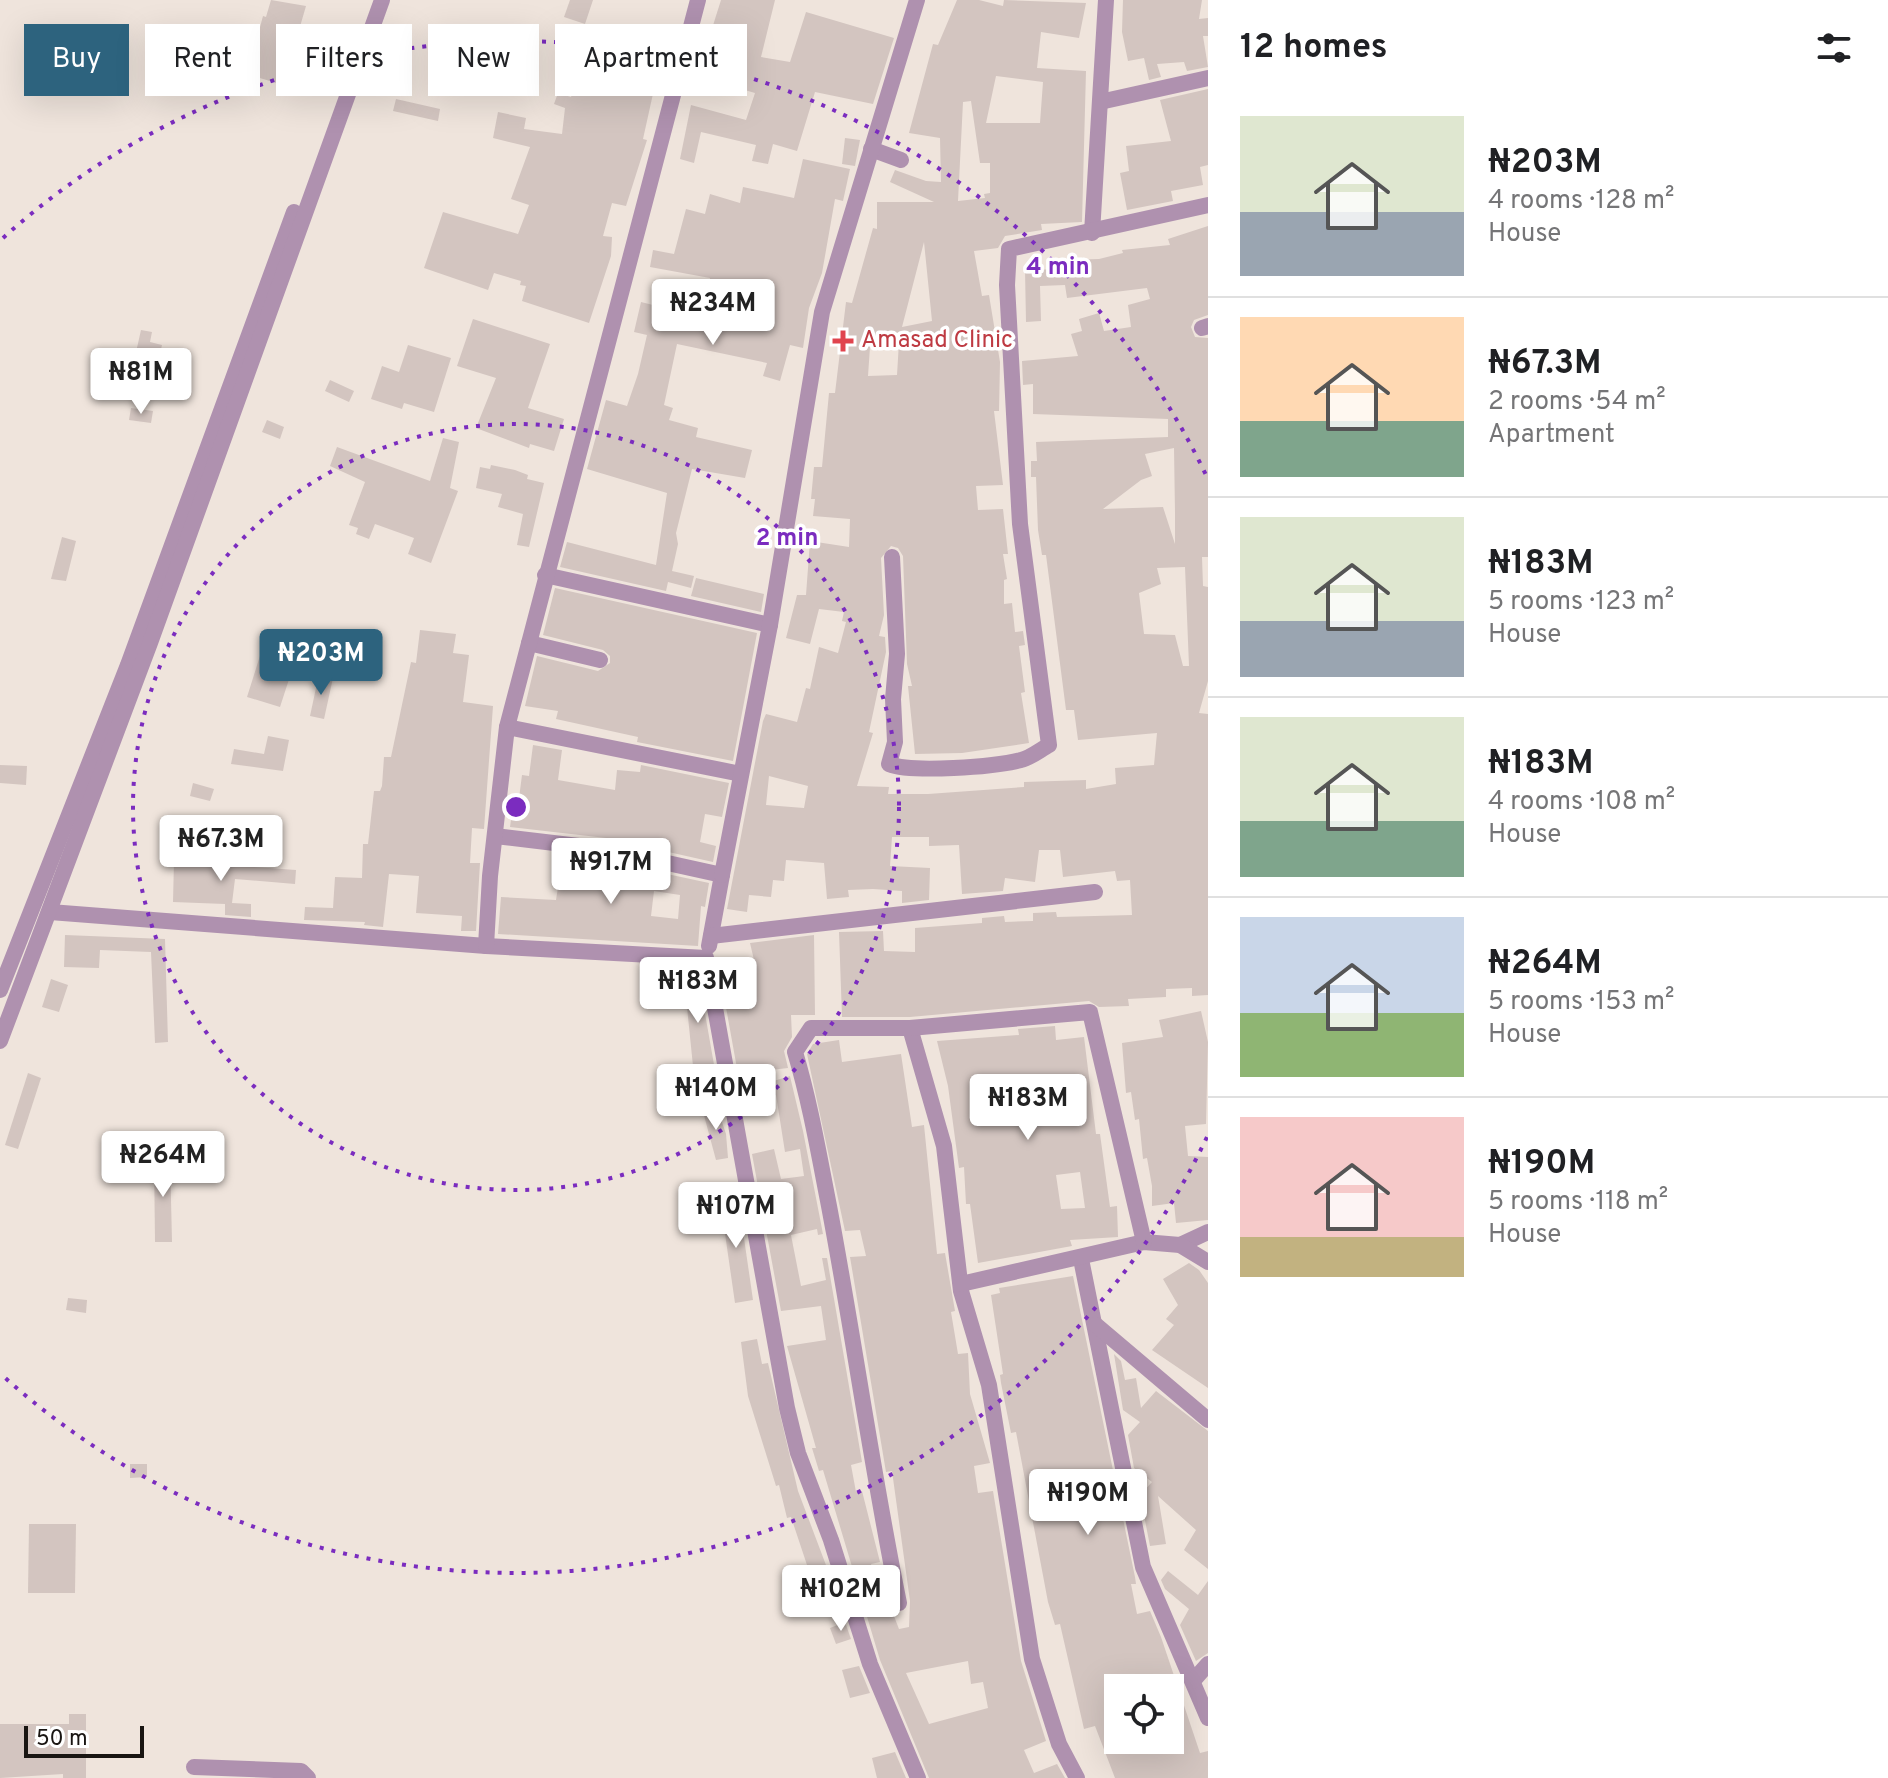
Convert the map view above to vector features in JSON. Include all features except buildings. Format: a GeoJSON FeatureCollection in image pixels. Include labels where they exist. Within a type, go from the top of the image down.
{"type":"FeatureCollection","features":[{"type":"Feature","properties":{"kind":"street"},"geometry":{"type":"LineString","coordinates":[[0,990],[128,665],[371,0]]}},
{"type":"Feature","properties":{"kind":"street"},"geometry":{"type":"LineString","coordinates":[[0,1041],[50,912],[382,0]]}},
{"type":"Feature","properties":{"kind":"street"},"geometry":{"type":"LineString","coordinates":[[486,946],[507,727],[698,0]]}},
{"type":"Feature","properties":{"kind":"street"},"geometry":{"type":"LineString","coordinates":[[917,0],[822,312],[770,625],[706,958],[787,1408],[798,1453],[831,1540],[870,1664],[918,1778]]}},
{"type":"Feature","properties":{"kind":"street"},"geometry":{"type":"LineString","coordinates":[[1092,233],[1106,0]]}},
{"type":"Feature","properties":{"kind":"street"},"geometry":{"type":"LineString","coordinates":[[1100,102],[1208,78]]}},
{"type":"Feature","properties":{"kind":"street"},"geometry":{"type":"LineString","coordinates":[[871,149],[901,160]]}},
{"type":"Feature","properties":{"kind":"street"},"geometry":{"type":"LineString","coordinates":[[892,557],[897,654],[893,699],[895,742],[889,764],[904,770],[1003,763],[1022,760],[1049,745],[1020,524],[1007,285],[1009,249],[1208,205]]}},
{"type":"Feature","properties":{"kind":"street"},"geometry":{"type":"LineString","coordinates":[[545,575],[770,625]]}},
{"type":"Feature","properties":{"kind":"street"},"geometry":{"type":"LineString","coordinates":[[529,643],[600,660]]}},
{"type":"Feature","properties":{"kind":"street"},"geometry":{"type":"LineString","coordinates":[[507,727],[741,774]]}},
{"type":"Feature","properties":{"kind":"street"},"geometry":{"type":"LineString","coordinates":[[495,836],[604,849],[722,875]]}},
{"type":"Feature","properties":{"kind":"street"},"geometry":{"type":"LineString","coordinates":[[711,936],[1095,892]]}},
{"type":"Feature","properties":{"kind":"street"},"geometry":{"type":"LineString","coordinates":[[50,912],[486,946],[706,958]]}},
{"type":"Feature","properties":{"kind":"street"},"geometry":{"type":"LineString","coordinates":[[899,1603],[872,1471],[844,1287],[806,1087],[795,1052],[811,1028],[910,1028],[1090,1012],[1144,1242]]}},
{"type":"Feature","properties":{"kind":"street"},"geometry":{"type":"LineString","coordinates":[[910,1028],[944,1146],[961,1284],[989,1385],[1032,1659],[1059,1744],[1077,1778]]}},
{"type":"Feature","properties":{"kind":"street"},"geometry":{"type":"LineString","coordinates":[[1180,1245],[1208,1232]]}},
{"type":"Feature","properties":{"kind":"street"},"geometry":{"type":"LineString","coordinates":[[961,1284],[1081,1259],[1144,1242],[1180,1245],[1208,1262]]}},
{"type":"Feature","properties":{"kind":"street"},"geometry":{"type":"LineString","coordinates":[[1081,1259],[1143,1567],[1208,1718]]}},
{"type":"Feature","properties":{"kind":"street"},"geometry":{"type":"LineString","coordinates":[[1096,1325],[1208,1420]]}},
{"type":"Feature","properties":{"kind":"street"},"geometry":{"type":"LineString","coordinates":[[1193,1681],[1208,1664]]}},
{"type":"Feature","properties":{"kind":"street"},"geometry":{"type":"LineString","coordinates":[[194,1767],[301,1771],[308,1778]]}},
{"type":"Feature","properties":{"kind":"place","name":"Amasad Clinic"},"geometry":{"type":"Point","coordinates":[843,341]}}]}
